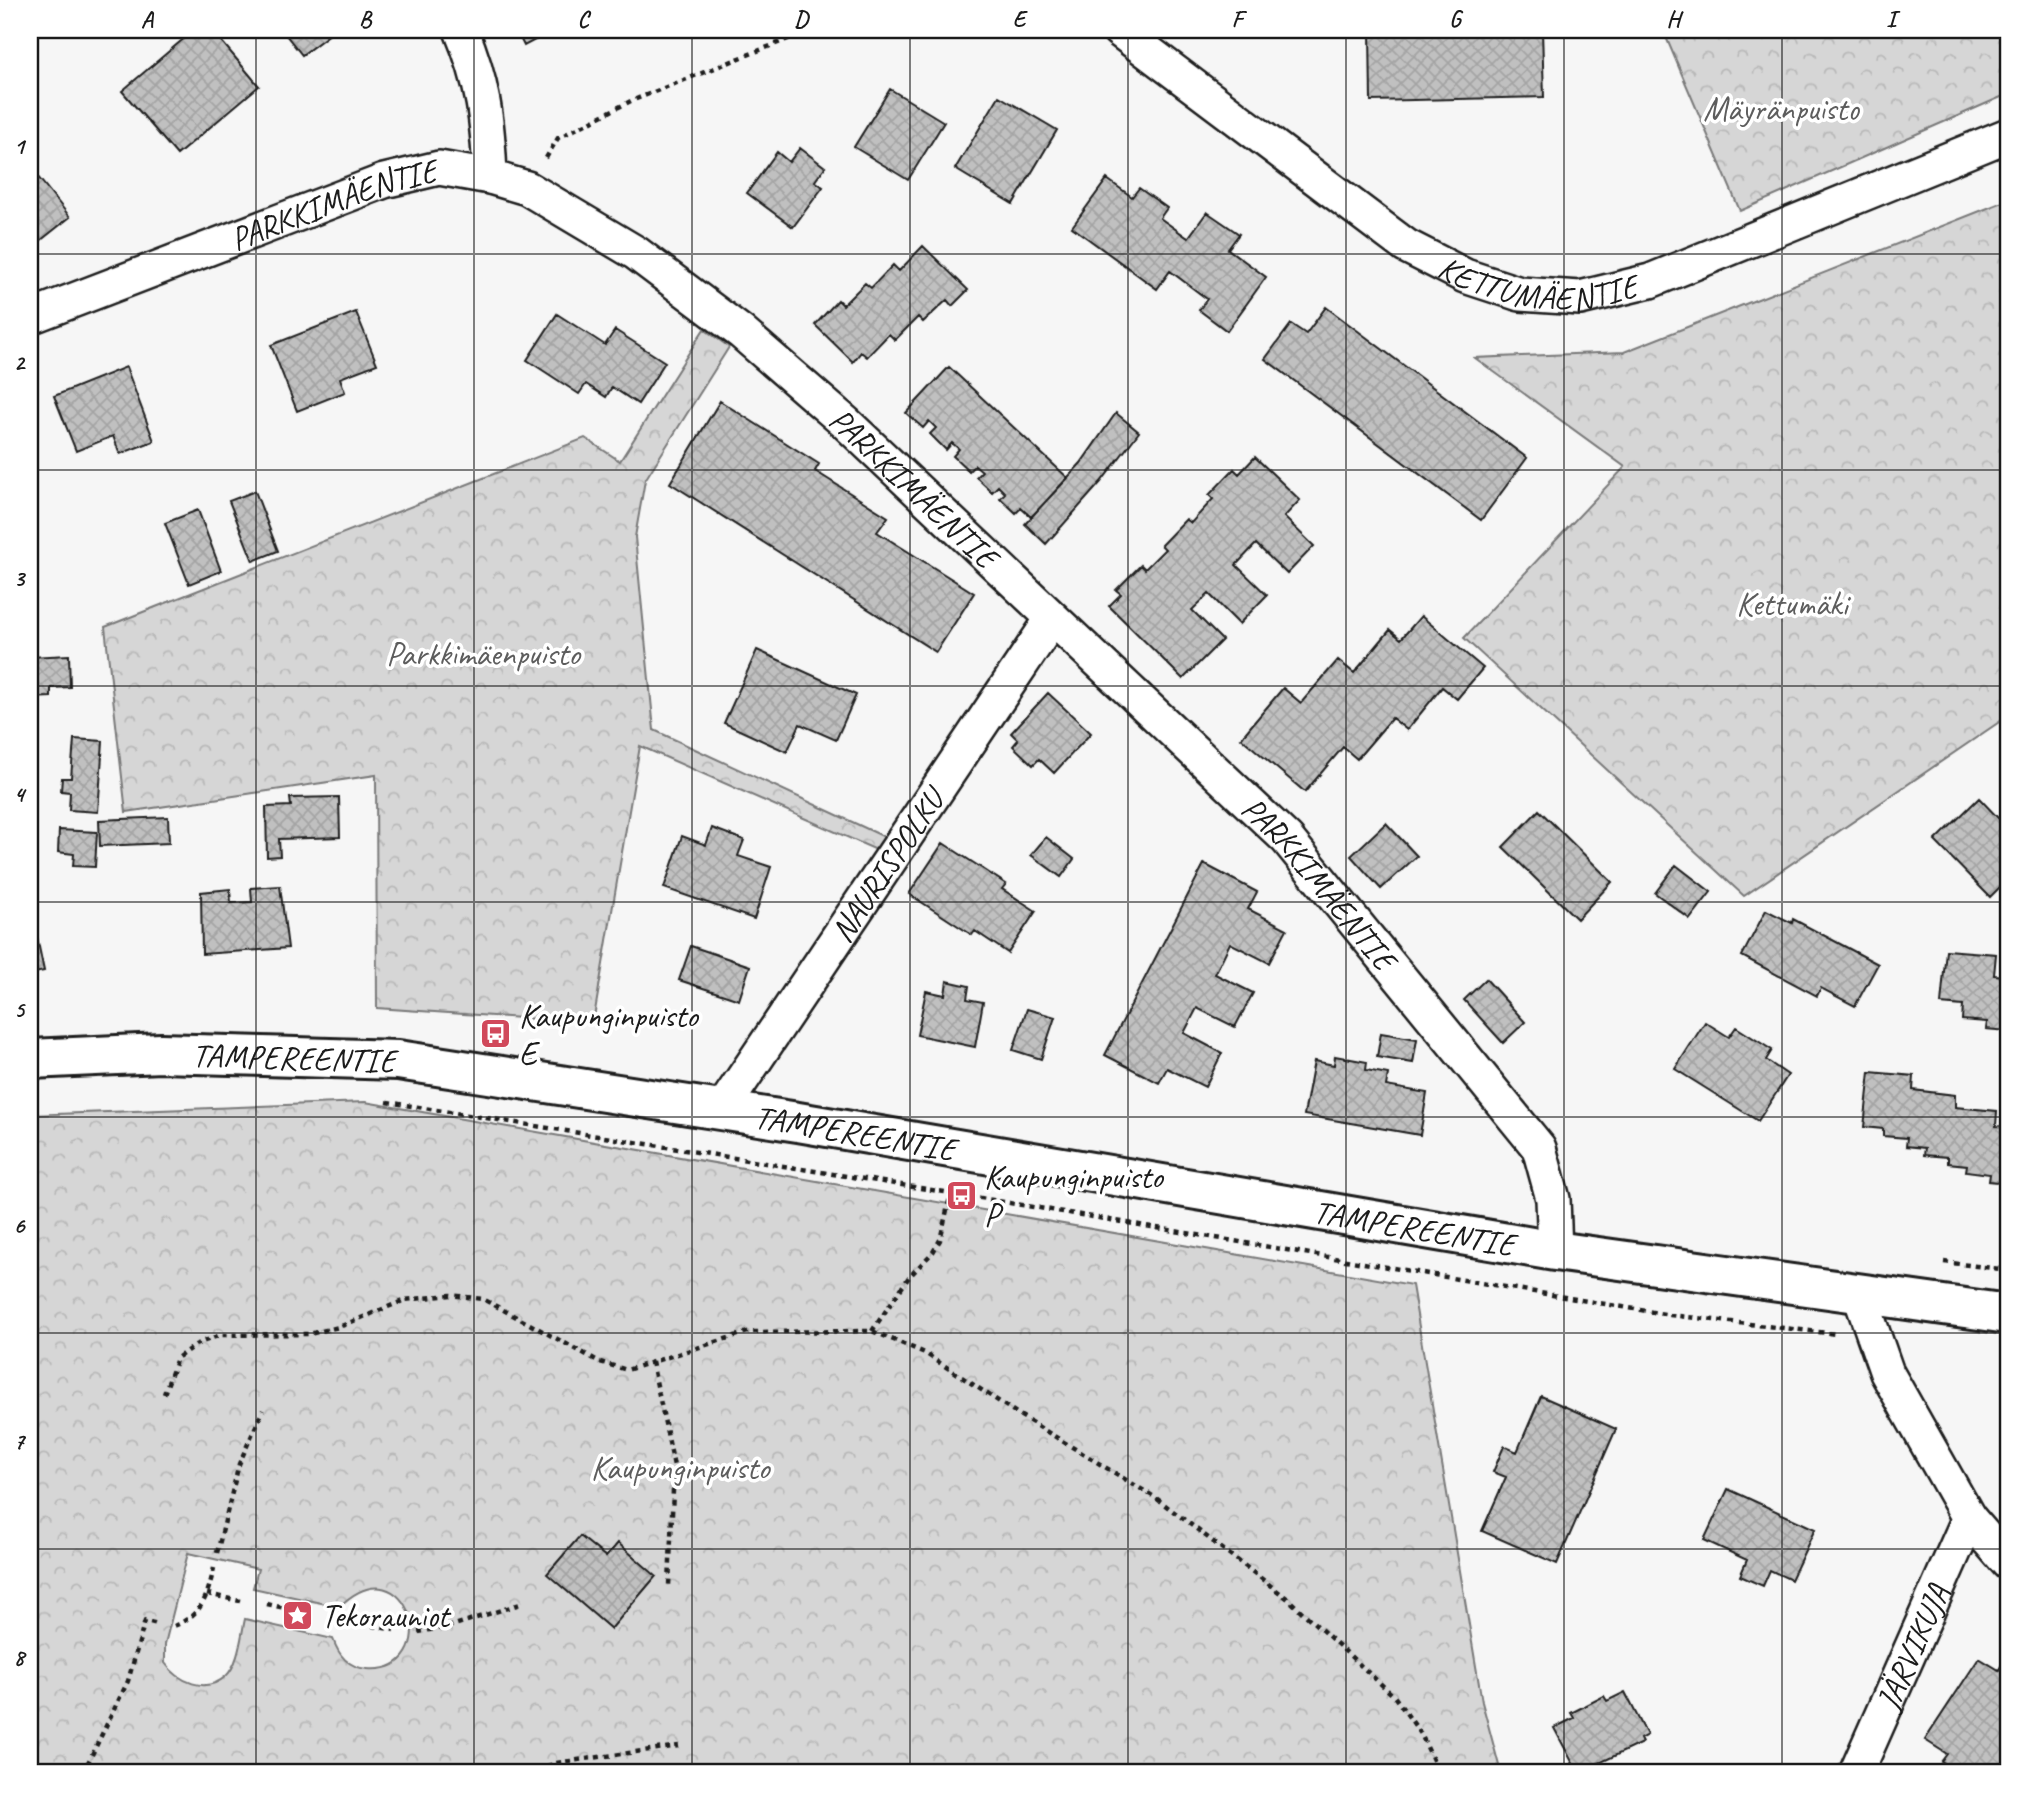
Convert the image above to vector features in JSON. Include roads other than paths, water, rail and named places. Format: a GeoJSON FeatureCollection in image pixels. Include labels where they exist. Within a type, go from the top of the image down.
{"type":"FeatureCollection","features":[{"type":"Feature","properties":{"kind":"main road","name":"TAMPEREENTIE"},"geometry":{"type":"LineString","coordinates":[[30,1059],[174,1053],[398,1060],[721,1111],[1555,1251],[2008,1314]]}},
{"type":"Feature","properties":{"kind":"street"},"geometry":{"type":"LineString","coordinates":[[461,30],[474,62],[488,117],[490,177]]}},
{"type":"Feature","properties":{"kind":"street","name":"KETTUMÄENTIE"},"geometry":{"type":"LineString","coordinates":[[1119,30],[1406,246],[1465,276],[1520,294],[1580,298],[1650,281],[2008,135]]}},
{"type":"Feature","properties":{"kind":"street","name":"PARKKIMÄENTIE"},"geometry":{"type":"LineString","coordinates":[[30,317],[384,181],[439,168],[490,177],[527,188],[636,253],[741,332],[846,423],[1287,839],[1539,1148],[1553,1199],[1555,1251]]}},
{"type":"Feature","properties":{"kind":"street","name":"NAURISPOLKU"},"geometry":{"type":"LineString","coordinates":[[721,1111],[1052,619]]}},
{"type":"Feature","properties":{"kind":"street"},"geometry":{"type":"LineString","coordinates":[[1859,1293],[1887,1373],[1969,1518],[2008,1563]]}},
{"type":"Feature","properties":{"kind":"street","name":"JÄRVIKUJA"},"geometry":{"type":"LineString","coordinates":[[1856,1773],[1969,1518]]}},
{"type":"Feature","properties":{"kind":"place","name":"Kaupunginpuisto E"},"geometry":{"type":"Point","coordinates":[496,1034]}},
{"type":"Feature","properties":{"kind":"place","name":"Kaupunginpuisto P"},"geometry":{"type":"Point","coordinates":[961,1195]}},
{"type":"Feature","properties":{"kind":"place","name":"Tekorauniot"},"geometry":{"type":"Point","coordinates":[298,1615]}},
{"type":"Feature","properties":{"kind":"park label","name":"Mäyränpuisto"},"geometry":{"type":"Point","coordinates":[1781,108]}},
{"type":"Feature","properties":{"kind":"park label","name":"Kettumäki"},"geometry":{"type":"Point","coordinates":[1792,603]}},
{"type":"Feature","properties":{"kind":"park label","name":"Parkkimäenpuisto"},"geometry":{"type":"Point","coordinates":[483,653]}},
{"type":"Feature","properties":{"kind":"park label","name":"Kaupunginpuisto"},"geometry":{"type":"Point","coordinates":[680,1467]}}]}
